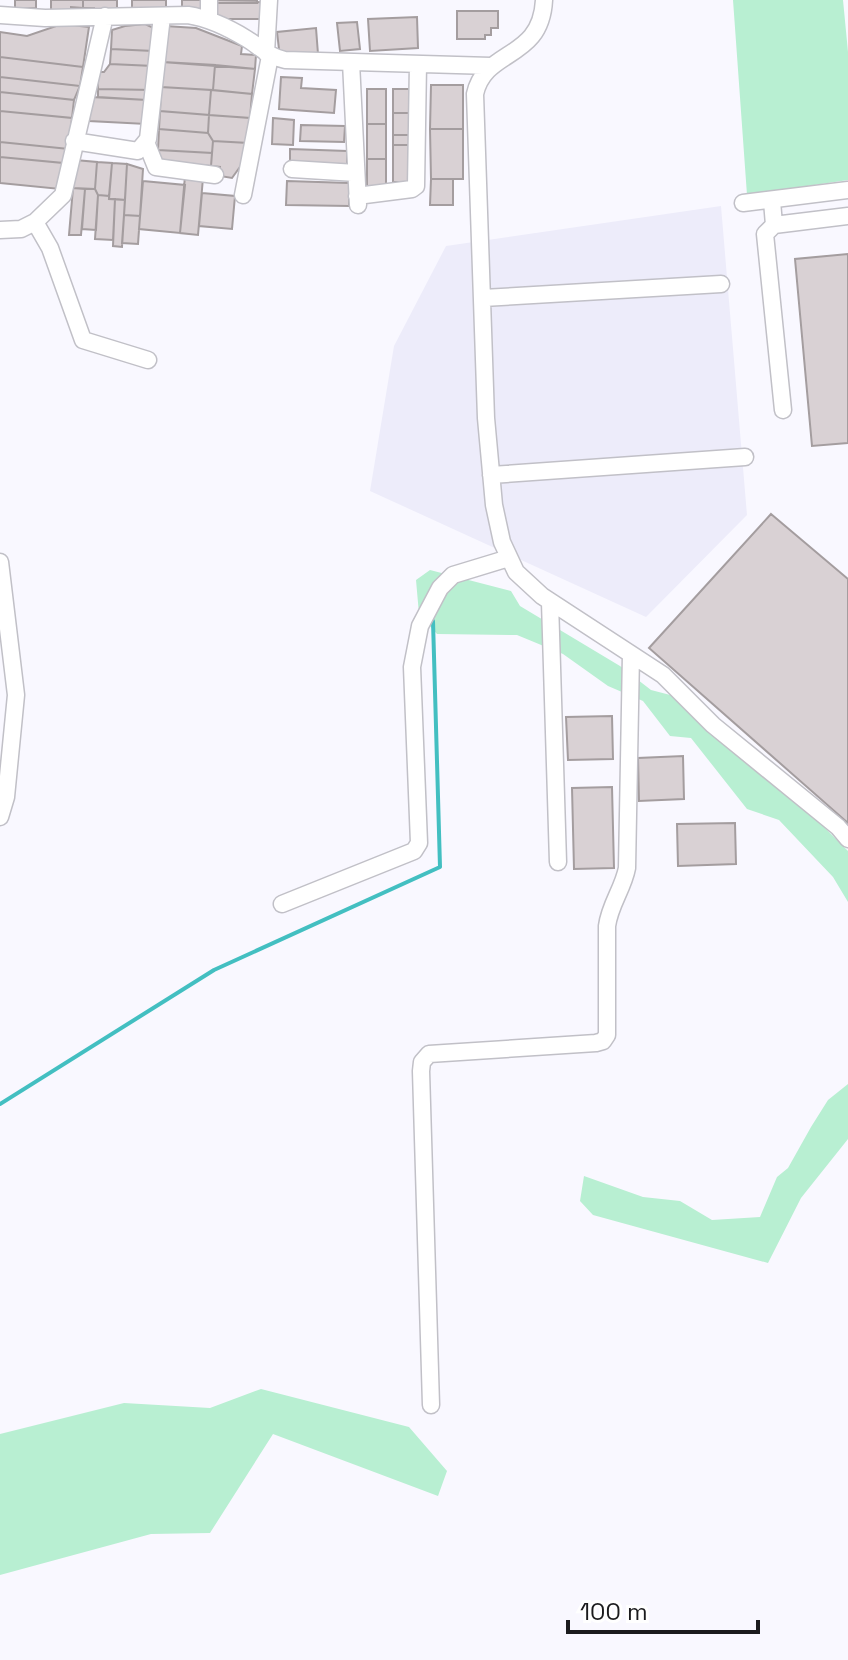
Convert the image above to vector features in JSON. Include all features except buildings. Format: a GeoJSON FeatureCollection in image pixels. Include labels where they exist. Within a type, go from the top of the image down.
{"type":"FeatureCollection","features":[{"type":"Feature","properties":{"kind":"street"},"geometry":{"type":"LineString","coordinates":[[45,0],[45,18]]}},
{"type":"Feature","properties":{"kind":"street"},"geometry":{"type":"LineString","coordinates":[[209,0],[209,20]]}},
{"type":"Feature","properties":{"kind":"street"},"geometry":{"type":"LineString","coordinates":[[243,195],[268,54],[269,0]]}},
{"type":"Feature","properties":{"kind":"street"},"geometry":{"type":"LineString","coordinates":[[544,0],[535,31],[522,49],[491,66],[478,78],[475,94],[486,418],[502,542],[516,572],[550,602],[663,675],[713,725],[838,827],[848,839]]}},
{"type":"Feature","properties":{"kind":"street"},"geometry":{"type":"LineString","coordinates":[[0,15],[45,18],[188,15],[209,20],[250,40],[268,54],[285,60],[491,66]]}},
{"type":"Feature","properties":{"kind":"street"},"geometry":{"type":"LineString","coordinates":[[0,230],[21,229],[35,222],[63,195],[105,16]]}},
{"type":"Feature","properties":{"kind":"street"},"geometry":{"type":"LineString","coordinates":[[162,16],[146,142],[156,167],[215,175]]}},
{"type":"Feature","properties":{"kind":"street"},"geometry":{"type":"LineString","coordinates":[[351,62],[358,201],[416,186],[418,64]]}},
{"type":"Feature","properties":{"kind":"street"},"geometry":{"type":"LineString","coordinates":[[74,141],[138,151],[146,142]]}},
{"type":"Feature","properties":{"kind":"street"},"geometry":{"type":"LineString","coordinates":[[292,169],[356,173]]}},
{"type":"Feature","properties":{"kind":"street"},"geometry":{"type":"LineString","coordinates":[[743,203],[848,190]]}},
{"type":"Feature","properties":{"kind":"street"},"geometry":{"type":"LineString","coordinates":[[772,201],[774,225]]}},
{"type":"Feature","properties":{"kind":"street"},"geometry":{"type":"LineString","coordinates":[[783,410],[765,234],[774,225],[848,216]]}},
{"type":"Feature","properties":{"kind":"street"},"geometry":{"type":"LineString","coordinates":[[35,222],[50,248],[83,340],[148,360]]}},
{"type":"Feature","properties":{"kind":"street"},"geometry":{"type":"LineString","coordinates":[[483,298],[721,284]]}},
{"type":"Feature","properties":{"kind":"street"},"geometry":{"type":"LineString","coordinates":[[491,475],[745,457]]}},
{"type":"Feature","properties":{"kind":"street"},"geometry":{"type":"LineString","coordinates":[[282,904],[414,851],[419,843],[412,667],[420,626],[440,588],[453,575],[509,558]]}},
{"type":"Feature","properties":{"kind":"street"},"geometry":{"type":"LineString","coordinates":[[0,562],[16,695],[6,797],[0,817]]}},
{"type":"Feature","properties":{"kind":"street"},"geometry":{"type":"LineString","coordinates":[[550,602],[558,862]]}},
{"type":"Feature","properties":{"kind":"street"},"geometry":{"type":"LineString","coordinates":[[431,1405],[422,1062],[429,1054],[596,1043],[603,1041],[607,1035],[607,926],[609,912],[624,884],[627,868],[631,654]]}},
{"type":"Feature","properties":{"kind":"shaded area"},"geometry":{"type":"Polygon","coordinates":[[[721,206],[747,515],[646,617],[370,491],[394,346],[446,246],[721,206]]]}},
{"type":"Feature","properties":{"kind":"green space"},"geometry":{"type":"Polygon","coordinates":[[[733,0],[843,0],[848,52],[848,180],[747,195],[733,0]]]}},
{"type":"Feature","properties":{"kind":"green space"},"geometry":{"type":"Polygon","coordinates":[[[430,570],[511,591],[520,606],[620,666],[651,690],[678,697],[805,808],[848,851],[848,902],[833,877],[779,820],[747,809],[691,738],[670,736],[643,701],[608,686],[563,654],[517,635],[437,634],[419,614],[416,580],[430,570]]]}},
{"type":"Feature","properties":{"kind":"green space"},"geometry":{"type":"Polygon","coordinates":[[[848,1084],[848,1139],[801,1198],[768,1263],[593,1215],[580,1201],[584,1176],[643,1197],[680,1201],[712,1220],[760,1217],[777,1177],[788,1168],[828,1100],[848,1084]]]}},
{"type":"Feature","properties":{"kind":"green space"},"geometry":{"type":"Polygon","coordinates":[[[261,1389],[409,1427],[447,1471],[438,1496],[273,1434],[210,1533],[151,1534],[0,1575],[0,1434],[124,1403],[210,1408],[261,1389]]]}},
{"type":"Feature","properties":{"kind":"waterway"},"geometry":{"type":"LineString","coordinates":[[0,1104],[214,970],[440,867],[433,621]]}}]}
